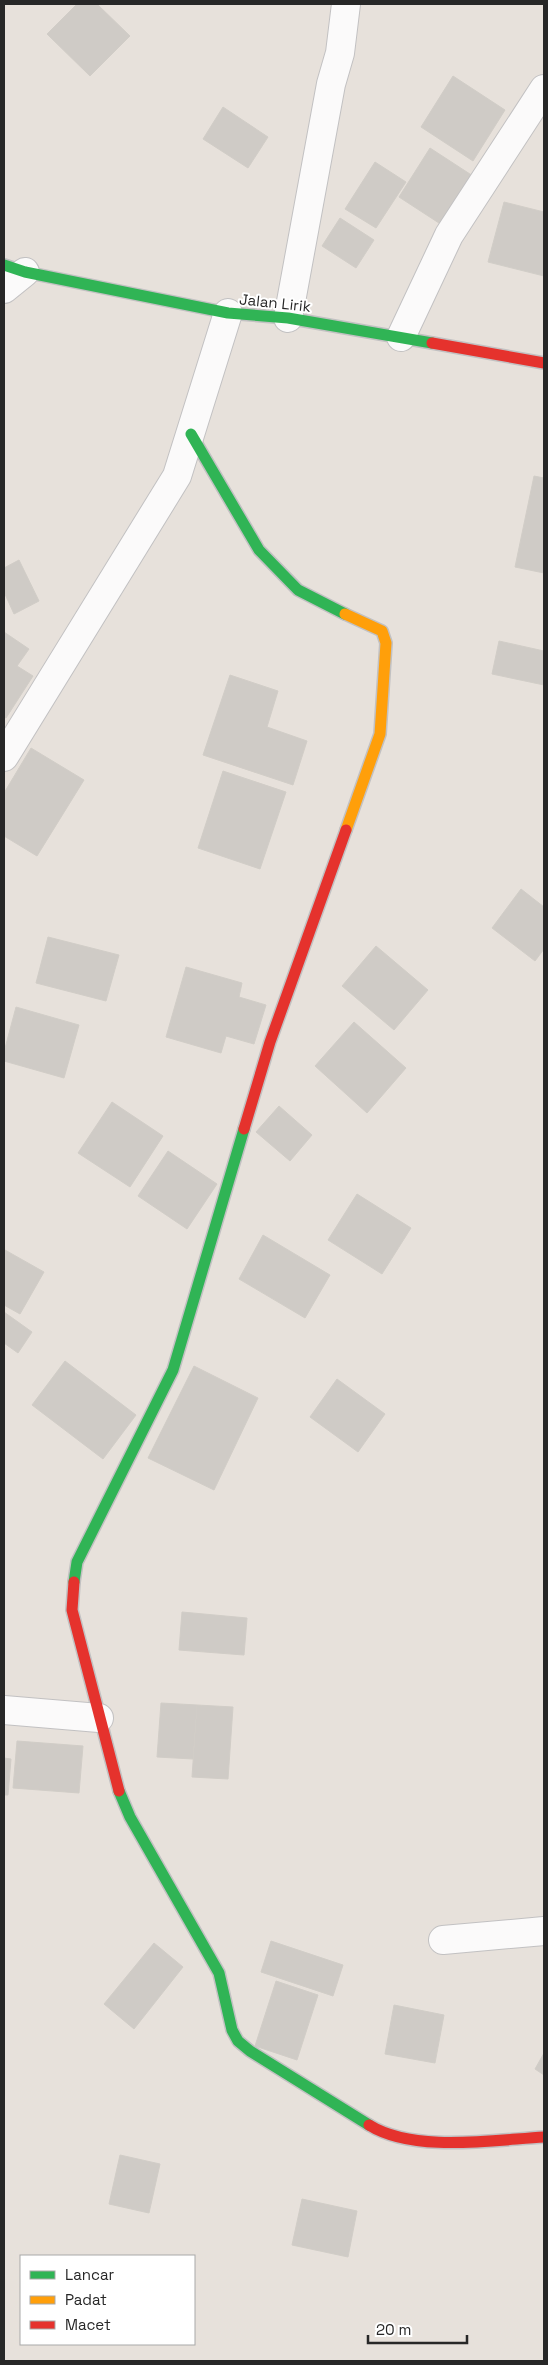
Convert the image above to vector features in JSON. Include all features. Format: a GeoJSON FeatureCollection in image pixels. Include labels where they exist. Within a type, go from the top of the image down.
{"type":"FeatureCollection","features":[{"type":"Feature","properties":{"kind":"street"},"geometry":{"type":"LineString","coordinates":[[288,318],[331,84],[340,53],[346,4]]}},
{"type":"Feature","properties":{"kind":"street"},"geometry":{"type":"LineString","coordinates":[[401,337],[448,236],[544,89]]}},
{"type":"Feature","properties":{"kind":"street"},"geometry":{"type":"LineString","coordinates":[[4,288],[14,268]]}},
{"type":"Feature","properties":{"kind":"street","name":"Jalan Lirik"},"geometry":{"type":"LineString","coordinates":[[14,268],[228,312],[288,318],[544,363]]}},
{"type":"Feature","properties":{"kind":"street"},"geometry":{"type":"LineString","coordinates":[[4,757],[177,476],[228,312]]}},
{"type":"Feature","properties":{"kind":"street"},"geometry":{"type":"LineString","coordinates":[[191,434],[258,550],[298,590],[320,603],[382,631],[386,643],[380,734],[270,1042],[173,1370],[78,1562],[72,1586],[72,1610],[121,1798],[219,1973],[232,2030],[238,2041],[250,2051],[371,2126],[394,2136],[426,2141],[544,2138]]}},
{"type":"Feature","properties":{"kind":"street"},"geometry":{"type":"LineString","coordinates":[[4,1710],[99,1718]]}},
{"type":"Feature","properties":{"kind":"street"},"geometry":{"type":"LineString","coordinates":[[444,1940],[544,1931]]}},
{"type":"Feature","properties":{"kind":"building"},"geometry":{"type":"Polygon","coordinates":[[[77,4],[97,4],[130,36],[90,76],[47,34],[77,4]]]}},
{"type":"Feature","properties":{"kind":"building"},"geometry":{"type":"Polygon","coordinates":[[[453,76],[505,110],[473,161],[421,127],[453,76]]]}},
{"type":"Feature","properties":{"kind":"building"},"geometry":{"type":"Polygon","coordinates":[[[223,107],[268,137],[248,168],[203,139],[223,107]]]}},
{"type":"Feature","properties":{"kind":"building"},"geometry":{"type":"Polygon","coordinates":[[[430,148],[473,176],[442,225],[399,197],[430,148]]]}},
{"type":"Feature","properties":{"kind":"building"},"geometry":{"type":"Polygon","coordinates":[[[375,162],[406,182],[376,228],[345,209],[375,162]]]}},
{"type":"Feature","properties":{"kind":"building"},"geometry":{"type":"Polygon","coordinates":[[[504,202],[544,212],[544,276],[488,262],[504,202]]]}},
{"type":"Feature","properties":{"kind":"building"},"geometry":{"type":"Polygon","coordinates":[[[340,218],[374,240],[356,268],[322,246],[340,218]]]}},
{"type":"Feature","properties":{"kind":"building"},"geometry":{"type":"Polygon","coordinates":[[[534,476],[544,478],[544,573],[515,567],[534,476]]]}},
{"type":"Feature","properties":{"kind":"building"},"geometry":{"type":"Polygon","coordinates":[[[19,560],[39,601],[14,614],[4,592],[4,568],[19,560]]]}},
{"type":"Feature","properties":{"kind":"building"},"geometry":{"type":"Polygon","coordinates":[[[4,632],[29,649],[17,666],[33,676],[6,718],[4,717],[4,632]]]}},
{"type":"Feature","properties":{"kind":"building"},"geometry":{"type":"Polygon","coordinates":[[[499,641],[544,651],[544,685],[492,674],[499,641]]]}},
{"type":"Feature","properties":{"kind":"building"},"geometry":{"type":"Polygon","coordinates":[[[230,675],[278,691],[267,727],[307,741],[293,785],[203,755],[230,675]]]}},
{"type":"Feature","properties":{"kind":"building"},"geometry":{"type":"Polygon","coordinates":[[[31,748],[84,780],[37,856],[4,836],[4,793],[31,748]]]}},
{"type":"Feature","properties":{"kind":"building"},"geometry":{"type":"Polygon","coordinates":[[[223,771],[286,792],[260,869],[198,848],[223,771]]]}},
{"type":"Feature","properties":{"kind":"building"},"geometry":{"type":"Polygon","coordinates":[[[521,889],[544,907],[544,949],[535,961],[492,928],[521,889]]]}},
{"type":"Feature","properties":{"kind":"building"},"geometry":{"type":"Polygon","coordinates":[[[48,937],[119,955],[106,1001],[36,983],[48,937]]]}},
{"type":"Feature","properties":{"kind":"building"},"geometry":{"type":"Polygon","coordinates":[[[376,946],[428,990],[394,1030],[342,986],[376,946]]]}},
{"type":"Feature","properties":{"kind":"building"},"geometry":{"type":"Polygon","coordinates":[[[186,967],[242,983],[239,997],[266,1005],[254,1044],[226,1036],[221,1053],[166,1037],[186,967]]]}},
{"type":"Feature","properties":{"kind":"building"},"geometry":{"type":"Polygon","coordinates":[[[16,1007],[79,1025],[64,1078],[4,1061],[4,1052],[16,1007]]]}},
{"type":"Feature","properties":{"kind":"building"},"geometry":{"type":"Polygon","coordinates":[[[354,1022],[406,1068],[367,1113],[315,1066],[354,1022]]]}},
{"type":"Feature","properties":{"kind":"building"},"geometry":{"type":"Polygon","coordinates":[[[112,1102],[163,1136],[130,1187],[78,1153],[112,1102]]]}},
{"type":"Feature","properties":{"kind":"building"},"geometry":{"type":"Polygon","coordinates":[[[279,1106],[312,1135],[290,1161],[256,1132],[279,1106]]]}},
{"type":"Feature","properties":{"kind":"building"},"geometry":{"type":"Polygon","coordinates":[[[168,1151],[217,1184],[187,1229],[138,1196],[168,1151]]]}},
{"type":"Feature","properties":{"kind":"building"},"geometry":{"type":"Polygon","coordinates":[[[357,1194],[411,1228],[382,1274],[328,1240],[357,1194]]]}},
{"type":"Feature","properties":{"kind":"building"},"geometry":{"type":"Polygon","coordinates":[[[263,1235],[330,1275],[305,1318],[239,1279],[263,1235]]]}},
{"type":"Feature","properties":{"kind":"building"},"geometry":{"type":"Polygon","coordinates":[[[5,1250],[44,1272],[20,1314],[4,1305],[5,1250]]]}},
{"type":"Feature","properties":{"kind":"building"},"geometry":{"type":"Polygon","coordinates":[[[4,1312],[32,1332],[18,1353],[4,1343],[4,1312]]]}},
{"type":"Feature","properties":{"kind":"building"},"geometry":{"type":"Polygon","coordinates":[[[65,1361],[136,1415],[103,1459],[32,1405],[65,1361]]]}},
{"type":"Feature","properties":{"kind":"building"},"geometry":{"type":"Polygon","coordinates":[[[194,1366],[258,1398],[214,1490],[148,1458],[194,1366]]]}},
{"type":"Feature","properties":{"kind":"building"},"geometry":{"type":"Polygon","coordinates":[[[337,1379],[385,1414],[358,1452],[310,1417],[337,1379]]]}},
{"type":"Feature","properties":{"kind":"building"},"geometry":{"type":"Polygon","coordinates":[[[182,1612],[247,1618],[244,1655],[179,1650],[182,1612]]]}},
{"type":"Feature","properties":{"kind":"building"},"geometry":{"type":"Polygon","coordinates":[[[161,1703],[197,1705],[193,1759],[157,1757],[161,1703]]]}},
{"type":"Feature","properties":{"kind":"building"},"geometry":{"type":"Polygon","coordinates":[[[197,1705],[233,1707],[228,1779],[192,1777],[197,1705]]]}},
{"type":"Feature","properties":{"kind":"building"},"geometry":{"type":"Polygon","coordinates":[[[17,1741],[83,1746],[79,1793],[13,1788],[17,1741]]]}},
{"type":"Feature","properties":{"kind":"building"},"geometry":{"type":"Polygon","coordinates":[[[4,1758],[11,1759],[8,1795],[4,1795],[4,1758]]]}},
{"type":"Feature","properties":{"kind":"building"},"geometry":{"type":"Polygon","coordinates":[[[271,1941],[343,1965],[333,1996],[261,1972],[271,1941]]]}},
{"type":"Feature","properties":{"kind":"building"},"geometry":{"type":"Polygon","coordinates":[[[154,1943],[183,1967],[134,2029],[104,2004],[154,1943]]]}},
{"type":"Feature","properties":{"kind":"building"},"geometry":{"type":"Polygon","coordinates":[[[276,1981],[318,1995],[297,2060],[255,2046],[276,1981]]]}},
{"type":"Feature","properties":{"kind":"building"},"geometry":{"type":"Polygon","coordinates":[[[394,2005],[444,2015],[435,2063],[385,2054],[394,2005]]]}},
{"type":"Feature","properties":{"kind":"building"},"geometry":{"type":"Polygon","coordinates":[[[544,2053],[544,2075],[535,2069],[544,2053]]]}},
{"type":"Feature","properties":{"kind":"building"},"geometry":{"type":"Polygon","coordinates":[[[120,2155],[160,2164],[149,2213],[109,2204],[120,2155]]]}},
{"type":"Feature","properties":{"kind":"building"},"geometry":{"type":"Polygon","coordinates":[[[302,2199],[357,2211],[348,2257],[292,2245],[302,2199]]]}},
{"type":"Feature","properties":{"kind":"traffic: fast"},"geometry":{"type":"LineString","coordinates":[[4,265],[25,272],[228,313],[288,318],[432,343]]}},
{"type":"Feature","properties":{"kind":"traffic: fast"},"geometry":{"type":"LineString","coordinates":[[191,434],[259,550],[298,590],[345,614]]}},
{"type":"Feature","properties":{"kind":"traffic: fast"},"geometry":{"type":"LineString","coordinates":[[74,1582],[77,1562],[173,1370],[244,1129]]}},
{"type":"Feature","properties":{"kind":"traffic: fast"},"geometry":{"type":"LineString","coordinates":[[119,1791],[130,1817],[219,1973],[232,2030],[238,2041],[250,2051],[369,2125]]}},
{"type":"Feature","properties":{"kind":"traffic: slow"},"geometry":{"type":"LineString","coordinates":[[345,614],[382,631],[386,643],[380,734],[346,830]]}},
{"type":"Feature","properties":{"kind":"traffic: jam"},"geometry":{"type":"LineString","coordinates":[[432,343],[544,363]]}},
{"type":"Feature","properties":{"kind":"traffic: jam"},"geometry":{"type":"LineString","coordinates":[[244,1129],[270,1042],[346,830]]}},
{"type":"Feature","properties":{"kind":"traffic: jam"},"geometry":{"type":"LineString","coordinates":[[74,1582],[72,1610],[119,1791]]}},
{"type":"Feature","properties":{"kind":"traffic: jam"},"geometry":{"type":"LineString","coordinates":[[369,2125],[387,2134],[431,2142],[478,2142],[544,2137]]}}]}
